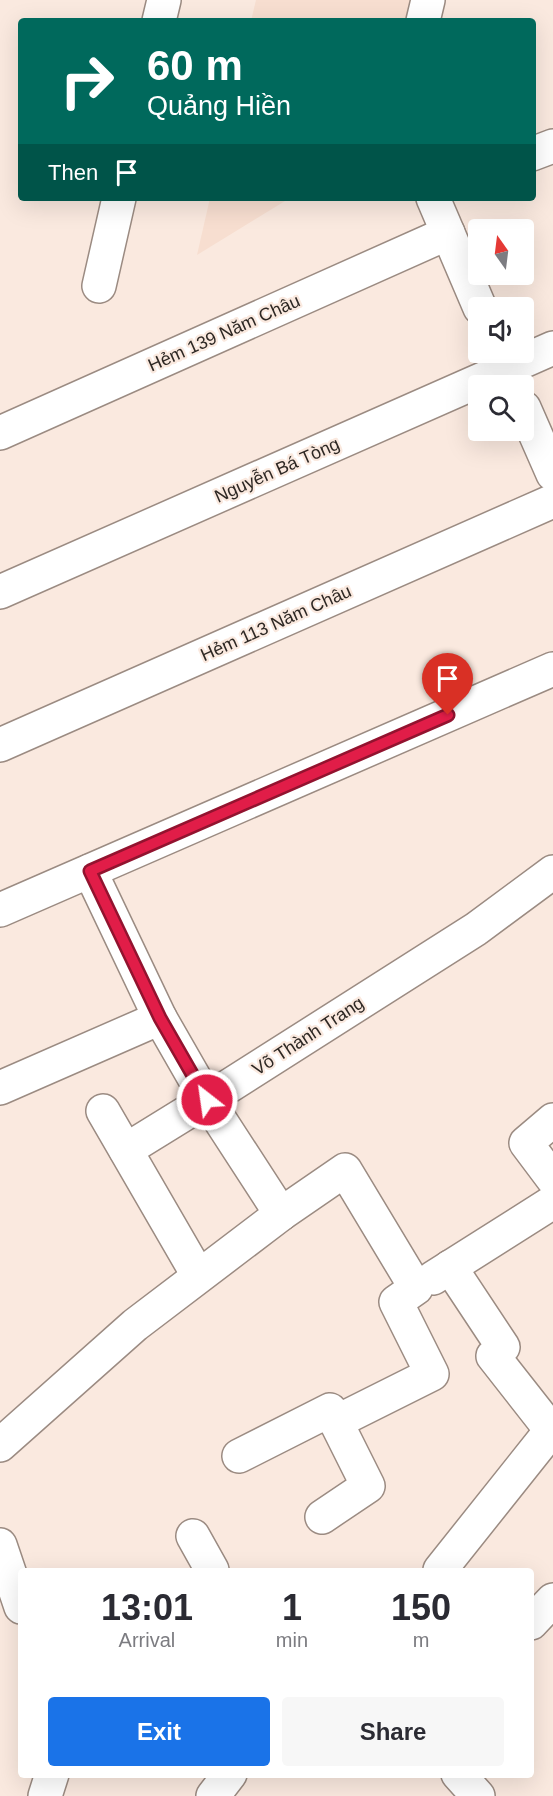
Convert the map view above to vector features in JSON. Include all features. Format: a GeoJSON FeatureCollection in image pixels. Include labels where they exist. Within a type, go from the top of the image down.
{"type":"FeatureCollection","features":[{"type":"Feature","properties":{"kind":"street"},"geometry":{"type":"LineString","coordinates":[[160,18],[164,0]]}},
{"type":"Feature","properties":{"kind":"street"},"geometry":{"type":"LineString","coordinates":[[424,18],[428,0]]}},
{"type":"Feature","properties":{"kind":"street"},"geometry":{"type":"LineString","coordinates":[[536,152],[553,146]]}},
{"type":"Feature","properties":{"kind":"street"},"geometry":{"type":"LineString","coordinates":[[99,286],[118,201]]}},
{"type":"Feature","properties":{"kind":"street"},"geometry":{"type":"LineString","coordinates":[[434,201],[475,297]]}},
{"type":"Feature","properties":{"kind":"street","name":"Hẻm 139 Năm Châu"},"geometry":{"type":"LineString","coordinates":[[0,433],[448,233]]}},
{"type":"Feature","properties":{"kind":"street","name":"Nguyễn Bá Tòng"},"geometry":{"type":"LineString","coordinates":[[0,592],[553,348]]}},
{"type":"Feature","properties":{"kind":"street"},"geometry":{"type":"LineString","coordinates":[[534,431],[553,474]]}},
{"type":"Feature","properties":{"kind":"street","name":"Hẻm 113 Năm Châu"},"geometry":{"type":"LineString","coordinates":[[0,745],[553,501]]}},
{"type":"Feature","properties":{"kind":"street"},"geometry":{"type":"LineString","coordinates":[[0,910],[553,669]]}},
{"type":"Feature","properties":{"kind":"street"},"geometry":{"type":"LineString","coordinates":[[90,871],[160,1018],[207,1100],[281,1214]]}},
{"type":"Feature","properties":{"kind":"street","name":"Võ Thành Trang"},"geometry":{"type":"LineString","coordinates":[[126,1150],[476,929],[553,872]]}},
{"type":"Feature","properties":{"kind":"street"},"geometry":{"type":"LineString","coordinates":[[0,1088],[160,1018]]}},
{"type":"Feature","properties":{"kind":"street"},"geometry":{"type":"LineString","coordinates":[[104,1111],[198,1275]]}},
{"type":"Feature","properties":{"kind":"street"},"geometry":{"type":"LineString","coordinates":[[553,1120],[526,1143],[553,1179]]}},
{"type":"Feature","properties":{"kind":"street"},"geometry":{"type":"LineString","coordinates":[[0,1445],[135,1325],[198,1275],[345,1170],[416,1288]]}},
{"type":"Feature","properties":{"kind":"street"},"geometry":{"type":"LineString","coordinates":[[336,1422],[432,1374],[396,1302],[553,1202]]}},
{"type":"Feature","properties":{"kind":"street"},"geometry":{"type":"LineString","coordinates":[[442,1568],[552,1429],[493,1356],[503,1347],[450,1267]]}},
{"type":"Feature","properties":{"kind":"street"},"geometry":{"type":"LineString","coordinates":[[239,1456],[330,1410],[368,1486],[322,1517]]}},
{"type":"Feature","properties":{"kind":"street"},"geometry":{"type":"LineString","coordinates":[[193,1536],[211,1568]]}},
{"type":"Feature","properties":{"kind":"street"},"geometry":{"type":"LineString","coordinates":[[0,1545],[18,1598]]}},
{"type":"Feature","properties":{"kind":"street"},"geometry":{"type":"LineString","coordinates":[[534,1620],[553,1600]]}},
{"type":"Feature","properties":{"kind":"street"},"geometry":{"type":"LineString","coordinates":[[45,1796],[51,1778]]}},
{"type":"Feature","properties":{"kind":"street"},"geometry":{"type":"LineString","coordinates":[[213,1796],[227,1778]]}},
{"type":"Feature","properties":{"kind":"street"},"geometry":{"type":"LineString","coordinates":[[462,1778],[478,1796]]}},
{"type":"Feature","properties":{"kind":"shaded area"},"geometry":{"type":"Polygon","coordinates":[[[256,0],[415,0],[411,18],[252,18],[256,0]]]}},
{"type":"Feature","properties":{"kind":"shaded area"},"geometry":{"type":"Polygon","coordinates":[[[209,201],[285,201],[197,255],[209,201]]]}},
{"type":"Feature","properties":{"kind":"route"},"geometry":{"type":"LineString","coordinates":[[207,1100],[160,1018],[90,871],[448,715]]}}]}
